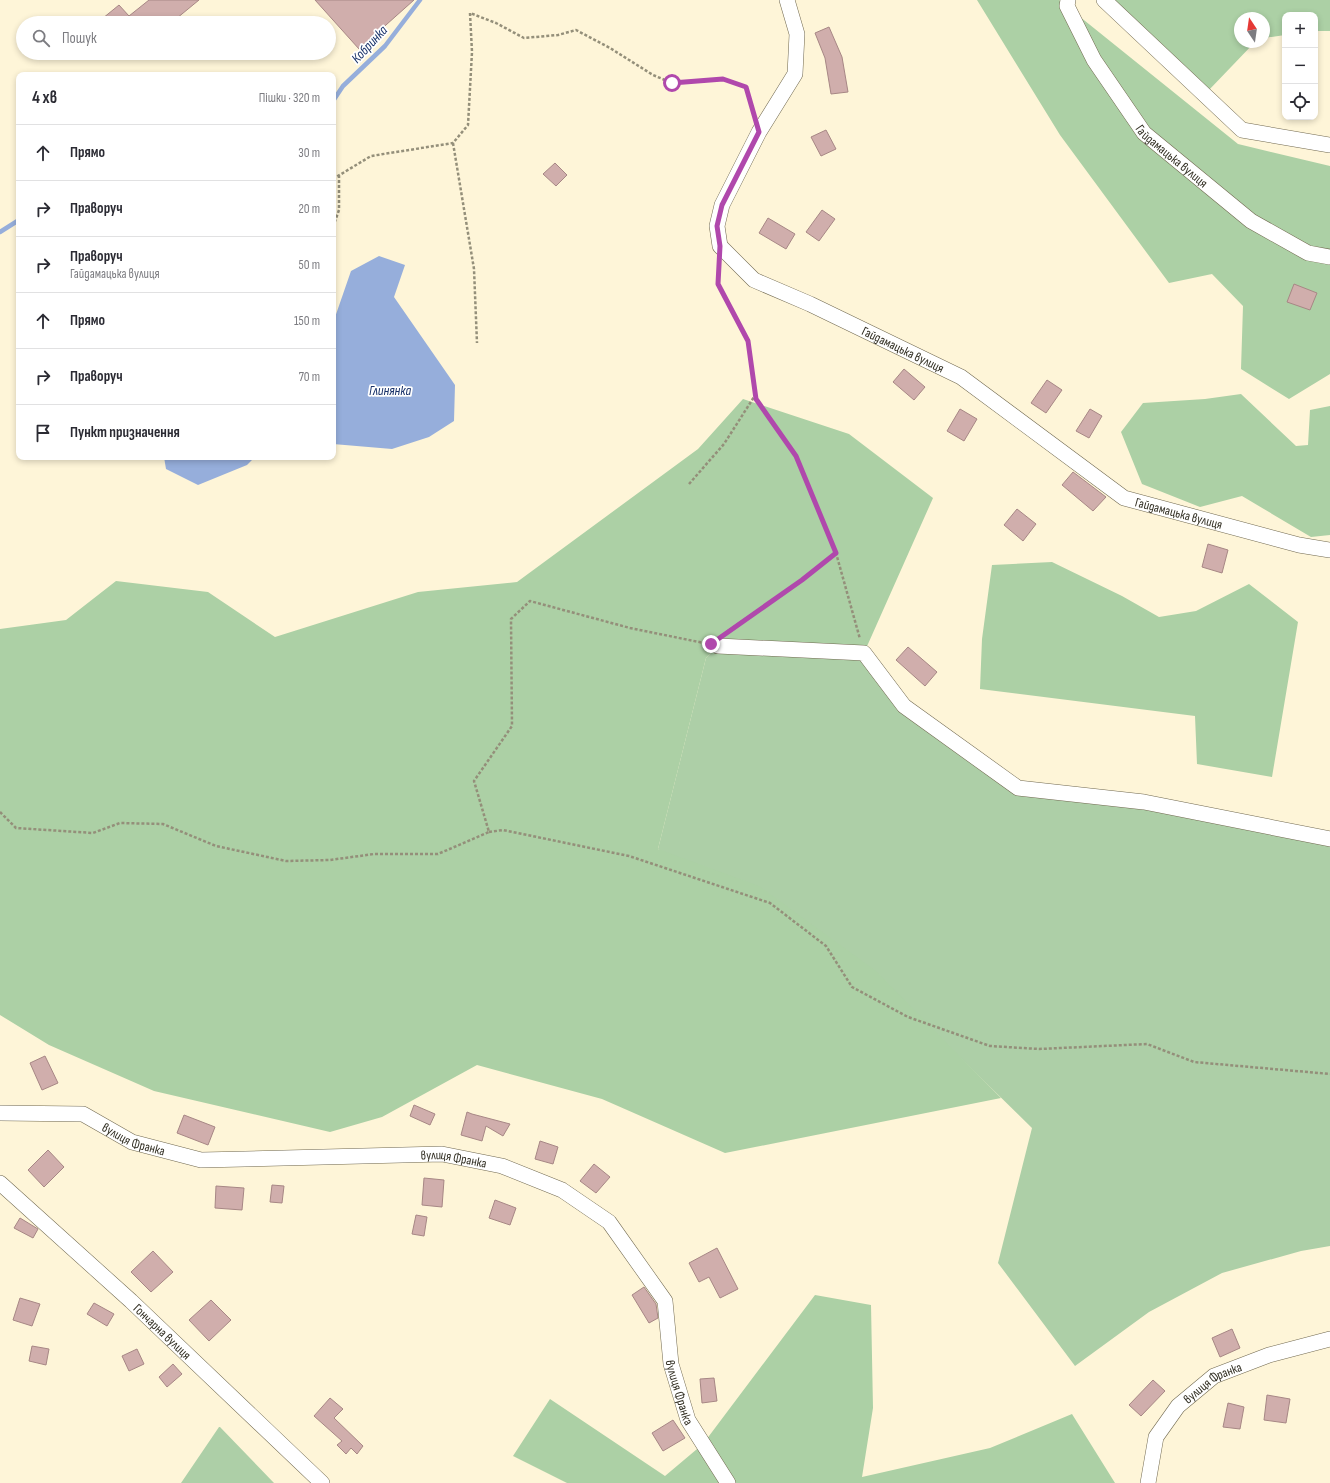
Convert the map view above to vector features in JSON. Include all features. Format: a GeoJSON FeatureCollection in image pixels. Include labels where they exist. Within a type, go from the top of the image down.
{"type":"FeatureCollection","features":[{"type":"Feature","properties":{"kind":"street"},"geometry":{"type":"LineString","coordinates":[[720,246],[717,226],[722,205],[759,132],[795,74],[797,34],[787,0]]}},
{"type":"Feature","properties":{"kind":"street","name":"Гайдамацька вулиця"},"geometry":{"type":"LineString","coordinates":[[1068,0],[1068,6],[1094,60],[1144,133],[1251,221],[1308,253],[1330,257]]}},
{"type":"Feature","properties":{"kind":"street"},"geometry":{"type":"LineString","coordinates":[[1104,0],[1242,130],[1330,145]]}},
{"type":"Feature","properties":{"kind":"street","name":"Гайдамацька вулиця"},"geometry":{"type":"LineString","coordinates":[[720,246],[754,280],[810,304],[961,377],[1124,498],[1299,546],[1330,550]]}},
{"type":"Feature","properties":{"kind":"street"},"geometry":{"type":"LineString","coordinates":[[720,640],[864,653],[904,706],[1018,788],[1144,802],[1330,839]]}},
{"type":"Feature","properties":{"kind":"street","name":"вулиця Франка"},"geometry":{"type":"LineString","coordinates":[[0,1113],[83,1114],[132,1142],[201,1160],[442,1154],[502,1166],[562,1190],[609,1222],[664,1301],[671,1364],[688,1420],[728,1483]]}},
{"type":"Feature","properties":{"kind":"street","name":"Гончарна вулиця"},"geometry":{"type":"LineString","coordinates":[[0,1183],[132,1300],[322,1483]]}},
{"type":"Feature","properties":{"kind":"street","name":"вулиця Франка"},"geometry":{"type":"LineString","coordinates":[[1148,1483],[1156,1437],[1178,1406],[1214,1376],[1269,1356],[1330,1339]]}},
{"type":"Feature","properties":{"kind":"path"},"geometry":{"type":"LineString","coordinates":[[336,177],[371,156],[453,143],[468,125],[472,52],[470,13],[496,23],[524,38],[558,35],[576,30],[610,48],[653,75],[672,83],[723,79],[746,87],[759,132]]}},
{"type":"Feature","properties":{"kind":"path"},"geometry":{"type":"LineString","coordinates":[[453,143],[474,269],[476,343]]}},
{"type":"Feature","properties":{"kind":"path"},"geometry":{"type":"LineString","coordinates":[[336,217],[338,210],[339,175]]}},
{"type":"Feature","properties":{"kind":"path"},"geometry":{"type":"LineString","coordinates":[[720,246],[718,284],[748,341],[755,397],[796,456],[836,553],[864,653]]}},
{"type":"Feature","properties":{"kind":"path"},"geometry":{"type":"LineString","coordinates":[[689,484],[724,444],[755,397]]}},
{"type":"Feature","properties":{"kind":"path"},"geometry":{"type":"LineString","coordinates":[[489,832],[474,781],[512,726],[511,619],[530,601],[630,628],[720,640],[836,553]]}},
{"type":"Feature","properties":{"kind":"path"},"geometry":{"type":"LineString","coordinates":[[0,812],[16,828],[93,833],[120,823],[163,824],[216,846],[286,861],[330,860],[374,854],[438,854],[489,832],[503,830],[629,856],[770,903],[826,946],[852,987],[908,1017],[990,1046],[1039,1049],[1147,1044],[1194,1062],[1330,1074]]}},
{"type":"Feature","properties":{"kind":"green space"},"geometry":{"type":"Polygon","coordinates":[[[977,0],[1059,0],[1238,144],[1330,166],[1330,374],[1289,399],[1241,369],[1243,306],[1212,274],[1169,283],[1060,135],[977,0]]]}},
{"type":"Feature","properties":{"kind":"green space"},"geometry":{"type":"Polygon","coordinates":[[[1113,0],[1330,0],[1330,31],[1318,31],[1318,12],[1282,12],[1282,35],[1270,37],[1270,12],[1234,12],[1234,48],[1249,48],[1208,91],[1113,0]]]}},
{"type":"Feature","properties":{"kind":"green space"},"geometry":{"type":"Polygon","coordinates":[[[1241,394],[1296,446],[1308,445],[1310,410],[1330,406],[1330,535],[1311,537],[1242,496],[1200,507],[1142,484],[1121,432],[1143,403],[1205,399],[1241,394]]]}},
{"type":"Feature","properties":{"kind":"green space"},"geometry":{"type":"Polygon","coordinates":[[[743,399],[849,434],[933,498],[864,653],[718,646],[706,658],[658,849],[759,886],[876,971],[1001,1098],[725,1153],[602,1099],[477,1065],[382,1117],[330,1132],[154,1091],[49,1045],[0,1015],[0,629],[66,620],[116,581],[208,592],[275,637],[418,592],[517,582],[698,449],[743,399]]]}},
{"type":"Feature","properties":{"kind":"green space"},"geometry":{"type":"Polygon","coordinates":[[[1052,562],[1122,596],[1159,617],[1196,611],[1249,584],[1298,622],[1272,777],[1197,764],[1195,716],[980,689],[982,639],[992,565],[1052,562]]]}},
{"type":"Feature","properties":{"kind":"green space"},"geometry":{"type":"Polygon","coordinates":[[[718,646],[864,653],[904,706],[1018,788],[1330,839],[1330,1246],[1301,1251],[1222,1273],[1149,1312],[1075,1366],[998,1263],[1032,1128],[926,1024],[658,849],[706,658],[718,646]]]}},
{"type":"Feature","properties":{"kind":"green space"},"geometry":{"type":"Polygon","coordinates":[[[815,1295],[871,1305],[873,1408],[862,1477],[990,1448],[1072,1414],[1115,1483],[567,1483],[513,1456],[550,1399],[665,1476],[703,1444],[815,1295]]]}},
{"type":"Feature","properties":{"kind":"green space"},"geometry":{"type":"Polygon","coordinates":[[[220,1427],[274,1483],[181,1483],[220,1427]]]}},
{"type":"Feature","properties":{"kind":"water","name":"Глинянка"},"geometry":{"type":"Polygon","coordinates":[[[379,256],[405,265],[394,297],[455,385],[454,421],[429,437],[392,449],[336,444],[336,314],[351,271],[379,256]]]}},
{"type":"Feature","properties":{"kind":"water"},"geometry":{"type":"Polygon","coordinates":[[[164,460],[252,460],[247,465],[198,485],[166,469],[164,460]]]}},
{"type":"Feature","properties":{"kind":"building"},"geometry":{"type":"Polygon","coordinates":[[[149,0],[199,0],[180,16],[129,16],[149,0]]]}},
{"type":"Feature","properties":{"kind":"building"},"geometry":{"type":"Polygon","coordinates":[[[315,0],[414,0],[359,49],[336,23],[336,16],[329,16],[315,0]]]}},
{"type":"Feature","properties":{"kind":"building"},"geometry":{"type":"Polygon","coordinates":[[[119,5],[129,16],[106,16],[119,5]]]}},
{"type":"Feature","properties":{"kind":"building"},"geometry":{"type":"Polygon","coordinates":[[[829,27],[842,57],[848,92],[831,94],[825,58],[815,33],[829,27]]]}},
{"type":"Feature","properties":{"kind":"building"},"geometry":{"type":"Polygon","coordinates":[[[826,130],[836,149],[821,156],[811,137],[826,130]]]}},
{"type":"Feature","properties":{"kind":"building"},"geometry":{"type":"Polygon","coordinates":[[[555,163],[567,175],[556,186],[543,174],[555,163]]]}},
{"type":"Feature","properties":{"kind":"building"},"geometry":{"type":"Polygon","coordinates":[[[822,210],[835,219],[819,241],[806,232],[822,210]]]}},
{"type":"Feature","properties":{"kind":"building"},"geometry":{"type":"Polygon","coordinates":[[[768,218],[795,234],[786,249],[759,233],[768,218]]]}},
{"type":"Feature","properties":{"kind":"building"},"geometry":{"type":"Polygon","coordinates":[[[1294,284],[1317,293],[1310,310],[1287,302],[1294,284]]]}},
{"type":"Feature","properties":{"kind":"building"},"geometry":{"type":"Polygon","coordinates":[[[904,369],[925,387],[914,400],[893,382],[904,369]]]}},
{"type":"Feature","properties":{"kind":"building"},"geometry":{"type":"Polygon","coordinates":[[[1047,380],[1062,390],[1046,413],[1031,403],[1047,380]]]}},
{"type":"Feature","properties":{"kind":"building"},"geometry":{"type":"Polygon","coordinates":[[[960,409],[977,419],[964,441],[947,431],[960,409]]]}},
{"type":"Feature","properties":{"kind":"building"},"geometry":{"type":"Polygon","coordinates":[[[1090,409],[1102,416],[1089,438],[1076,431],[1090,409]]]}},
{"type":"Feature","properties":{"kind":"building"},"geometry":{"type":"Polygon","coordinates":[[[1073,472],[1106,497],[1093,511],[1062,485],[1073,472]]]}},
{"type":"Feature","properties":{"kind":"building"},"geometry":{"type":"Polygon","coordinates":[[[1017,509],[1036,524],[1023,541],[1004,525],[1017,509]]]}},
{"type":"Feature","properties":{"kind":"building"},"geometry":{"type":"Polygon","coordinates":[[[1208,544],[1228,550],[1222,573],[1202,567],[1208,544]]]}},
{"type":"Feature","properties":{"kind":"building"},"geometry":{"type":"Polygon","coordinates":[[[908,647],[937,672],[925,686],[896,660],[908,647]]]}},
{"type":"Feature","properties":{"kind":"building"},"geometry":{"type":"Polygon","coordinates":[[[45,1056],[58,1083],[42,1090],[30,1063],[45,1056]]]}},
{"type":"Feature","properties":{"kind":"building"},"geometry":{"type":"Polygon","coordinates":[[[414,1105],[435,1114],[430,1125],[410,1116],[414,1105]]]}},
{"type":"Feature","properties":{"kind":"building"},"geometry":{"type":"Polygon","coordinates":[[[467,1112],[510,1124],[503,1136],[486,1126],[482,1141],[461,1135],[467,1112]]]}},
{"type":"Feature","properties":{"kind":"building"},"geometry":{"type":"Polygon","coordinates":[[[184,1115],[215,1127],[208,1145],[177,1133],[184,1115]]]}},
{"type":"Feature","properties":{"kind":"building"},"geometry":{"type":"Polygon","coordinates":[[[540,1141],[558,1147],[553,1164],[535,1159],[540,1141]]]}},
{"type":"Feature","properties":{"kind":"building"},"geometry":{"type":"Polygon","coordinates":[[[48,1150],[64,1167],[44,1187],[28,1170],[48,1150]]]}},
{"type":"Feature","properties":{"kind":"building"},"geometry":{"type":"Polygon","coordinates":[[[594,1164],[610,1177],[596,1193],[580,1181],[594,1164]]]}},
{"type":"Feature","properties":{"kind":"building"},"geometry":{"type":"Polygon","coordinates":[[[424,1178],[444,1180],[442,1207],[422,1205],[424,1178]]]}},
{"type":"Feature","properties":{"kind":"building"},"geometry":{"type":"Polygon","coordinates":[[[272,1185],[284,1186],[282,1203],[270,1202],[272,1185]]]}},
{"type":"Feature","properties":{"kind":"building"},"geometry":{"type":"Polygon","coordinates":[[[216,1186],[244,1188],[242,1210],[215,1208],[216,1186]]]}},
{"type":"Feature","properties":{"kind":"building"},"geometry":{"type":"Polygon","coordinates":[[[495,1200],[516,1208],[510,1225],[489,1218],[495,1200]]]}},
{"type":"Feature","properties":{"kind":"building"},"geometry":{"type":"Polygon","coordinates":[[[416,1215],[427,1217],[424,1236],[412,1234],[416,1215]]]}},
{"type":"Feature","properties":{"kind":"building"},"geometry":{"type":"Polygon","coordinates":[[[20,1218],[38,1229],[33,1238],[14,1228],[20,1218]]]}},
{"type":"Feature","properties":{"kind":"building"},"geometry":{"type":"Polygon","coordinates":[[[717,1248],[738,1289],[720,1298],[709,1277],[699,1282],[689,1263],[717,1248]]]}},
{"type":"Feature","properties":{"kind":"building"},"geometry":{"type":"Polygon","coordinates":[[[153,1251],[173,1272],[151,1292],[131,1272],[153,1251]]]}},
{"type":"Feature","properties":{"kind":"building"},"geometry":{"type":"Polygon","coordinates":[[[644,1287],[656,1304],[658,1318],[649,1323],[632,1295],[644,1287]]]}},
{"type":"Feature","properties":{"kind":"building"},"geometry":{"type":"Polygon","coordinates":[[[20,1298],[40,1304],[32,1326],[13,1320],[20,1298]]]}},
{"type":"Feature","properties":{"kind":"building"},"geometry":{"type":"Polygon","coordinates":[[[211,1300],[231,1320],[209,1341],[189,1320],[211,1300]]]}},
{"type":"Feature","properties":{"kind":"building"},"geometry":{"type":"Polygon","coordinates":[[[94,1303],[114,1314],[107,1326],[87,1314],[94,1303]]]}},
{"type":"Feature","properties":{"kind":"building"},"geometry":{"type":"Polygon","coordinates":[[[1232,1329],[1240,1348],[1220,1357],[1212,1338],[1232,1329]]]}},
{"type":"Feature","properties":{"kind":"building"},"geometry":{"type":"Polygon","coordinates":[[[32,1346],[49,1349],[46,1365],[29,1361],[32,1346]]]}},
{"type":"Feature","properties":{"kind":"building"},"geometry":{"type":"Polygon","coordinates":[[[137,1349],[144,1364],[129,1371],[122,1356],[137,1349]]]}},
{"type":"Feature","properties":{"kind":"building"},"geometry":{"type":"Polygon","coordinates":[[[173,1364],[182,1374],[167,1387],[159,1377],[173,1364]]]}},
{"type":"Feature","properties":{"kind":"building"},"geometry":{"type":"Polygon","coordinates":[[[714,1378],[717,1401],[702,1403],[700,1379],[714,1378]]]}},
{"type":"Feature","properties":{"kind":"building"},"geometry":{"type":"Polygon","coordinates":[[[1153,1380],[1165,1391],[1141,1416],[1129,1405],[1153,1380]]]}},
{"type":"Feature","properties":{"kind":"building"},"geometry":{"type":"Polygon","coordinates":[[[1267,1395],[1290,1399],[1286,1423],[1264,1420],[1267,1395]]]}},
{"type":"Feature","properties":{"kind":"building"},"geometry":{"type":"Polygon","coordinates":[[[330,1398],[343,1409],[334,1418],[363,1446],[357,1454],[351,1448],[346,1454],[337,1445],[342,1441],[314,1416],[330,1398]]]}},
{"type":"Feature","properties":{"kind":"building"},"geometry":{"type":"Polygon","coordinates":[[[1228,1403],[1244,1407],[1240,1429],[1223,1427],[1228,1403]]]}},
{"type":"Feature","properties":{"kind":"building"},"geometry":{"type":"Polygon","coordinates":[[[673,1420],[685,1438],[663,1451],[652,1433],[673,1420]]]}},
{"type":"Feature","properties":{"kind":"waterway","name":"Кобринка"},"geometry":{"type":"LineString","coordinates":[[336,96],[343,86],[385,46],[420,0]]}},
{"type":"Feature","properties":{"kind":"waterway","name":"Кобринка"},"geometry":{"type":"LineString","coordinates":[[0,232],[16,222]]}},
{"type":"Feature","properties":{"kind":"route"},"geometry":{"type":"LineString","coordinates":[[672,83],[723,79],[746,87],[759,132],[722,205],[717,226],[720,246],[718,284],[748,341],[755,397],[796,456],[836,553],[802,580],[711,644]]}}]}
